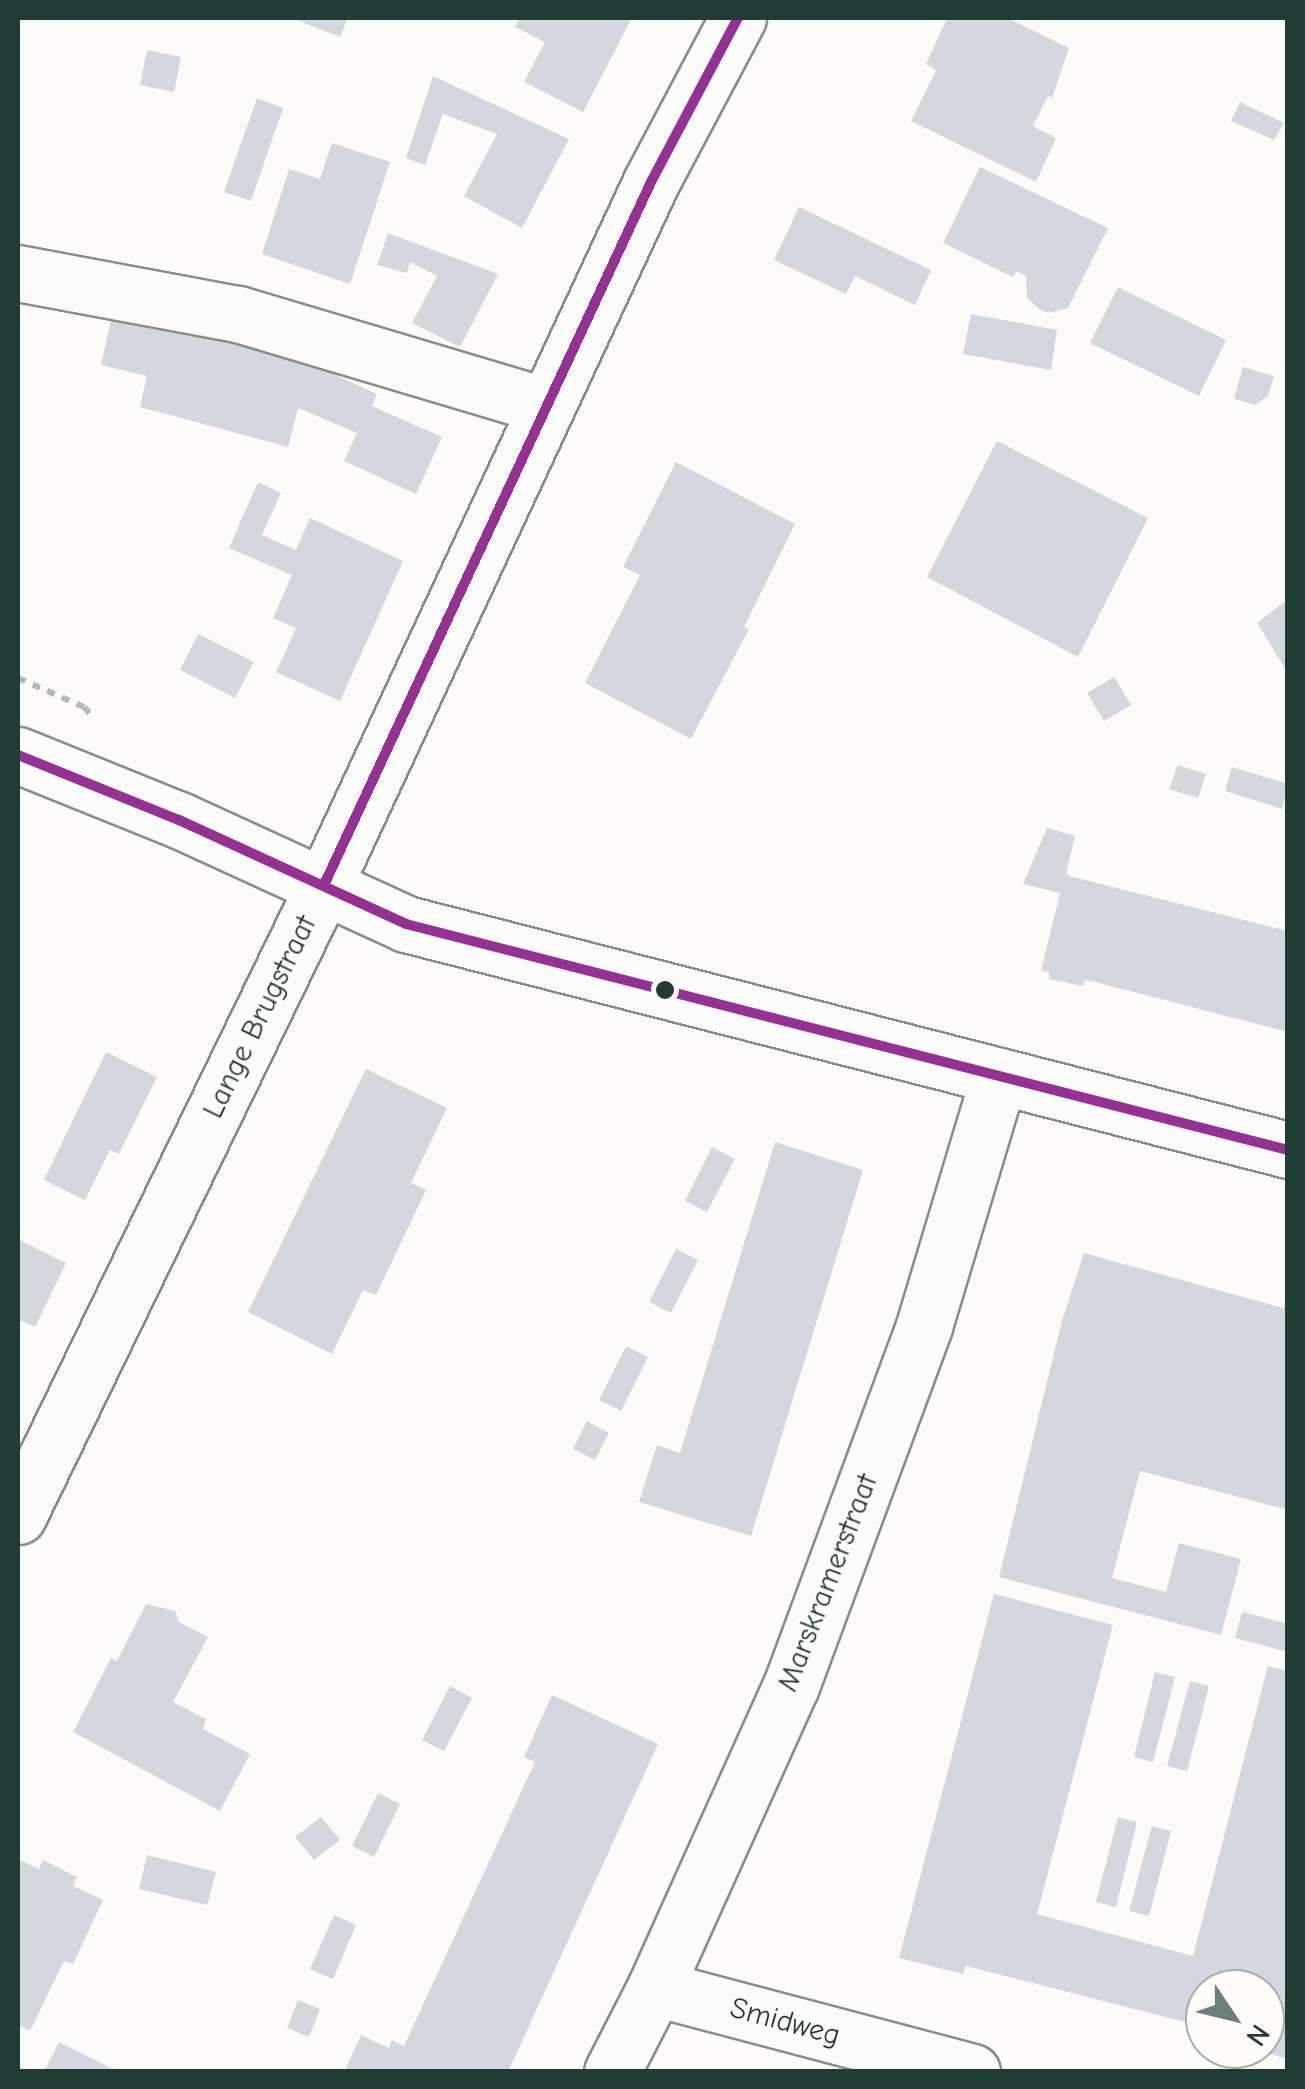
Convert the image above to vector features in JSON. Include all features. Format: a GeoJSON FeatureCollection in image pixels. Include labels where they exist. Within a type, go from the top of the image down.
{"type":"FeatureCollection","features":[{"type":"Feature","properties":{"kind":"street","name":"Lange Brugstraat"},"geometry":{"type":"LineString","coordinates":[[18,1516],[324,885],[651,182],[738,18]]}},
{"type":"Feature","properties":{"kind":"street"},"geometry":{"type":"LineString","coordinates":[[18,273],[238,314],[546,406]]}},
{"type":"Feature","properties":{"kind":"street"},"geometry":{"type":"LineString","coordinates":[[18,755],[324,885],[406,924],[1288,1150]]}},
{"type":"Feature","properties":{"kind":"street","name":"Marskramerstraat"},"geometry":{"type":"LineString","coordinates":[[612,2072],[655,1988],[791,1686],[924,1326],[999,1076]]}},
{"type":"Feature","properties":{"kind":"street","name":"Smidweg"},"geometry":{"type":"LineString","coordinates":[[655,1988],[972,2072]]}},
{"type":"Feature","properties":{"kind":"building"},"geometry":{"type":"Polygon","coordinates":[[[292,18],[348,18],[340,37],[292,18]]]}},
{"type":"Feature","properties":{"kind":"building"},"geometry":{"type":"Polygon","coordinates":[[[519,18],[632,18],[583,112],[524,82],[545,42],[515,27],[519,18]]]}},
{"type":"Feature","properties":{"kind":"building"},"geometry":{"type":"Polygon","coordinates":[[[947,18],[1007,18],[1069,48],[1052,98],[1048,96],[1033,126],[1056,138],[1036,182],[911,121],[936,70],[926,64],[947,18]]]}},
{"type":"Feature","properties":{"kind":"building"},"geometry":{"type":"Polygon","coordinates":[[[147,50],[181,57],[174,92],[140,85],[147,50]]]}},
{"type":"Feature","properties":{"kind":"building"},"geometry":{"type":"Polygon","coordinates":[[[433,76],[569,139],[522,228],[464,196],[497,134],[443,114],[425,165],[406,158],[433,76]]]}},
{"type":"Feature","properties":{"kind":"building"},"geometry":{"type":"Polygon","coordinates":[[[257,98],[283,108],[251,201],[224,192],[257,98]]]}},
{"type":"Feature","properties":{"kind":"building"},"geometry":{"type":"Polygon","coordinates":[[[1240,102],[1284,123],[1274,140],[1231,121],[1240,102]]]}},
{"type":"Feature","properties":{"kind":"building"},"geometry":{"type":"Polygon","coordinates":[[[332,143],[390,162],[350,284],[262,254],[289,169],[320,179],[332,143]]]}},
{"type":"Feature","properties":{"kind":"building"},"geometry":{"type":"Polygon","coordinates":[[[980,167],[1108,228],[1068,308],[1048,313],[1039,309],[1027,298],[1026,276],[1016,271],[1013,277],[943,243],[980,167]]]}},
{"type":"Feature","properties":{"kind":"building"},"geometry":{"type":"Polygon","coordinates":[[[799,207],[931,270],[915,305],[855,276],[846,294],[774,260],[799,207]]]}},
{"type":"Feature","properties":{"kind":"building"},"geometry":{"type":"Polygon","coordinates":[[[388,233],[498,274],[460,347],[412,323],[437,276],[410,262],[407,273],[377,265],[388,233]]]}},
{"type":"Feature","properties":{"kind":"building"},"geometry":{"type":"Polygon","coordinates":[[[1118,287],[1226,340],[1199,396],[1090,343],[1118,287]]]}},
{"type":"Feature","properties":{"kind":"building"},"geometry":{"type":"Polygon","coordinates":[[[971,314],[1057,330],[1051,370],[963,354],[971,314]]]}},
{"type":"Feature","properties":{"kind":"building"},"geometry":{"type":"Polygon","coordinates":[[[112,315],[163,323],[311,364],[377,394],[372,406],[442,437],[416,494],[344,461],[357,433],[298,408],[288,447],[140,407],[147,376],[101,365],[112,315]]]}},
{"type":"Feature","properties":{"kind":"building"},"geometry":{"type":"Polygon","coordinates":[[[1243,367],[1274,376],[1268,396],[1255,405],[1234,399],[1243,367]]]}},
{"type":"Feature","properties":{"kind":"building"},"geometry":{"type":"Polygon","coordinates":[[[997,441],[1148,518],[1078,657],[927,577],[997,441]]]}},
{"type":"Feature","properties":{"kind":"building"},"geometry":{"type":"Polygon","coordinates":[[[676,462],[795,524],[744,627],[749,629],[691,739],[585,683],[640,575],[623,567],[676,462]]]}},
{"type":"Feature","properties":{"kind":"building"},"geometry":{"type":"Polygon","coordinates":[[[258,482],[281,493],[262,535],[296,550],[310,518],[403,561],[340,701],[276,672],[296,628],[273,618],[292,575],[229,548],[258,482]]]}},
{"type":"Feature","properties":{"kind":"building"},"geometry":{"type":"Polygon","coordinates":[[[1288,599],[1288,673],[1257,623],[1288,599]]]}},
{"type":"Feature","properties":{"kind":"building"},"geometry":{"type":"Polygon","coordinates":[[[198,634],[254,662],[235,698],[180,670],[198,634]]]}},
{"type":"Feature","properties":{"kind":"building"},"geometry":{"type":"Polygon","coordinates":[[[1114,677],[1131,705],[1104,721],[1087,693],[1114,677]]]}},
{"type":"Feature","properties":{"kind":"building"},"geometry":{"type":"Polygon","coordinates":[[[1178,765],[1206,774],[1198,798],[1169,789],[1178,765]]]}},
{"type":"Feature","properties":{"kind":"building"},"geometry":{"type":"Polygon","coordinates":[[[1232,767],[1288,784],[1282,809],[1225,791],[1232,767]]]}},
{"type":"Feature","properties":{"kind":"building"},"geometry":{"type":"Polygon","coordinates":[[[1047,828],[1075,836],[1066,873],[1069,876],[1288,931],[1288,1032],[1095,982],[1084,980],[1083,986],[1049,979],[1049,972],[1041,971],[1060,893],[1023,884],[1047,828]]]}},
{"type":"Feature","properties":{"kind":"building"},"geometry":{"type":"Polygon","coordinates":[[[106,1052],[157,1077],[119,1154],[110,1150],[85,1200],[44,1180],[106,1052]]]}},
{"type":"Feature","properties":{"kind":"building"},"geometry":{"type":"Polygon","coordinates":[[[366,1069],[447,1108],[411,1183],[426,1190],[376,1295],[363,1290],[332,1354],[248,1312],[366,1069]]]}},
{"type":"Feature","properties":{"kind":"building"},"geometry":{"type":"Polygon","coordinates":[[[775,1142],[863,1170],[751,1536],[639,1502],[657,1445],[680,1453],[775,1142]]]}},
{"type":"Feature","properties":{"kind":"building"},"geometry":{"type":"Polygon","coordinates":[[[712,1147],[735,1159],[707,1212],[685,1201],[712,1147]]]}},
{"type":"Feature","properties":{"kind":"building"},"geometry":{"type":"Polygon","coordinates":[[[18,1239],[66,1263],[35,1327],[18,1319],[18,1239]]]}},
{"type":"Feature","properties":{"kind":"building"},"geometry":{"type":"Polygon","coordinates":[[[676,1249],[698,1260],[671,1313],[649,1302],[676,1249]]]}},
{"type":"Feature","properties":{"kind":"building"},"geometry":{"type":"Polygon","coordinates":[[[1084,1253],[1283,1308],[1288,1296],[1288,1510],[1140,1471],[1112,1578],[1166,1592],[1179,1543],[1241,1559],[1221,1635],[999,1577],[1062,1321],[1084,1253]]]}},
{"type":"Feature","properties":{"kind":"building"},"geometry":{"type":"Polygon","coordinates":[[[626,1346],[648,1357],[621,1411],[599,1400],[626,1346]]]}},
{"type":"Feature","properties":{"kind":"building"},"geometry":{"type":"Polygon","coordinates":[[[587,1421],[609,1433],[595,1460],[573,1449],[587,1421]]]}},
{"type":"Feature","properties":{"kind":"building"},"geometry":{"type":"Polygon","coordinates":[[[994,1594],[1113,1625],[1037,1914],[1193,1956],[1268,1666],[1288,1671],[1288,2059],[1285,1969],[1185,1969],[1185,2022],[966,1966],[963,1974],[899,1958],[994,1594]]]}},
{"type":"Feature","properties":{"kind":"building"},"geometry":{"type":"Polygon","coordinates":[[[146,1604],[175,1611],[179,1622],[208,1637],[173,1702],[206,1719],[203,1729],[250,1754],[220,1811],[73,1732],[111,1658],[117,1661],[146,1604]]]}},
{"type":"Feature","properties":{"kind":"building"},"geometry":{"type":"Polygon","coordinates":[[[1242,1612],[1288,1624],[1288,1652],[1235,1638],[1242,1612]]]}},
{"type":"Feature","properties":{"kind":"building"},"geometry":{"type":"Polygon","coordinates":[[[1155,1672],[1175,1677],[1153,1762],[1134,1757],[1155,1672]]]}},
{"type":"Feature","properties":{"kind":"building"},"geometry":{"type":"Polygon","coordinates":[[[1190,1681],[1209,1686],[1187,1771],[1167,1766],[1190,1681]]]}},
{"type":"Feature","properties":{"kind":"building"},"geometry":{"type":"Polygon","coordinates":[[[450,1686],[472,1698],[444,1751],[422,1740],[450,1686]]]}},
{"type":"Feature","properties":{"kind":"building"},"geometry":{"type":"Polygon","coordinates":[[[552,1695],[658,1744],[508,2072],[344,2072],[361,2035],[389,2048],[392,2040],[404,2046],[535,1762],[524,1757],[552,1695]]]}},
{"type":"Feature","properties":{"kind":"building"},"geometry":{"type":"Polygon","coordinates":[[[378,1793],[400,1804],[374,1857],[352,1846],[378,1793]]]}},
{"type":"Feature","properties":{"kind":"building"},"geometry":{"type":"Polygon","coordinates":[[[321,1817],[340,1840],[314,1860],[295,1837],[321,1817]]]}},
{"type":"Feature","properties":{"kind":"building"},"geometry":{"type":"Polygon","coordinates":[[[1118,1817],[1137,1822],[1116,1907],[1096,1902],[1118,1817]]]}},
{"type":"Feature","properties":{"kind":"building"},"geometry":{"type":"Polygon","coordinates":[[[1152,1826],[1171,1831],[1149,1916],[1129,1911],[1152,1826]]]}},
{"type":"Feature","properties":{"kind":"building"},"geometry":{"type":"Polygon","coordinates":[[[147,1855],[216,1872],[207,1905],[139,1889],[147,1855]]]}},
{"type":"Feature","properties":{"kind":"building"},"geometry":{"type":"Polygon","coordinates":[[[18,1859],[39,1869],[43,1860],[77,1877],[73,1886],[103,1900],[73,1964],[64,1961],[30,2031],[18,2025],[18,1859]]]}},
{"type":"Feature","properties":{"kind":"building"},"geometry":{"type":"Polygon","coordinates":[[[334,1915],[356,1925],[333,1979],[310,1969],[334,1915]]]}},
{"type":"Feature","properties":{"kind":"building"},"geometry":{"type":"Polygon","coordinates":[[[298,2000],[320,2009],[309,2037],[287,2028],[298,2000]]]}},
{"type":"Feature","properties":{"kind":"building"},"geometry":{"type":"Polygon","coordinates":[[[59,2042],[119,2072],[44,2072],[59,2042]]]}},
{"type":"Feature","properties":{"kind":"transit line"},"geometry":{"type":"LineString","coordinates":[[324,885],[651,182],[738,18]]}},
{"type":"Feature","properties":{"kind":"transit line"},"geometry":{"type":"LineString","coordinates":[[18,755],[179,820],[406,924],[1288,1150]]}}]}
